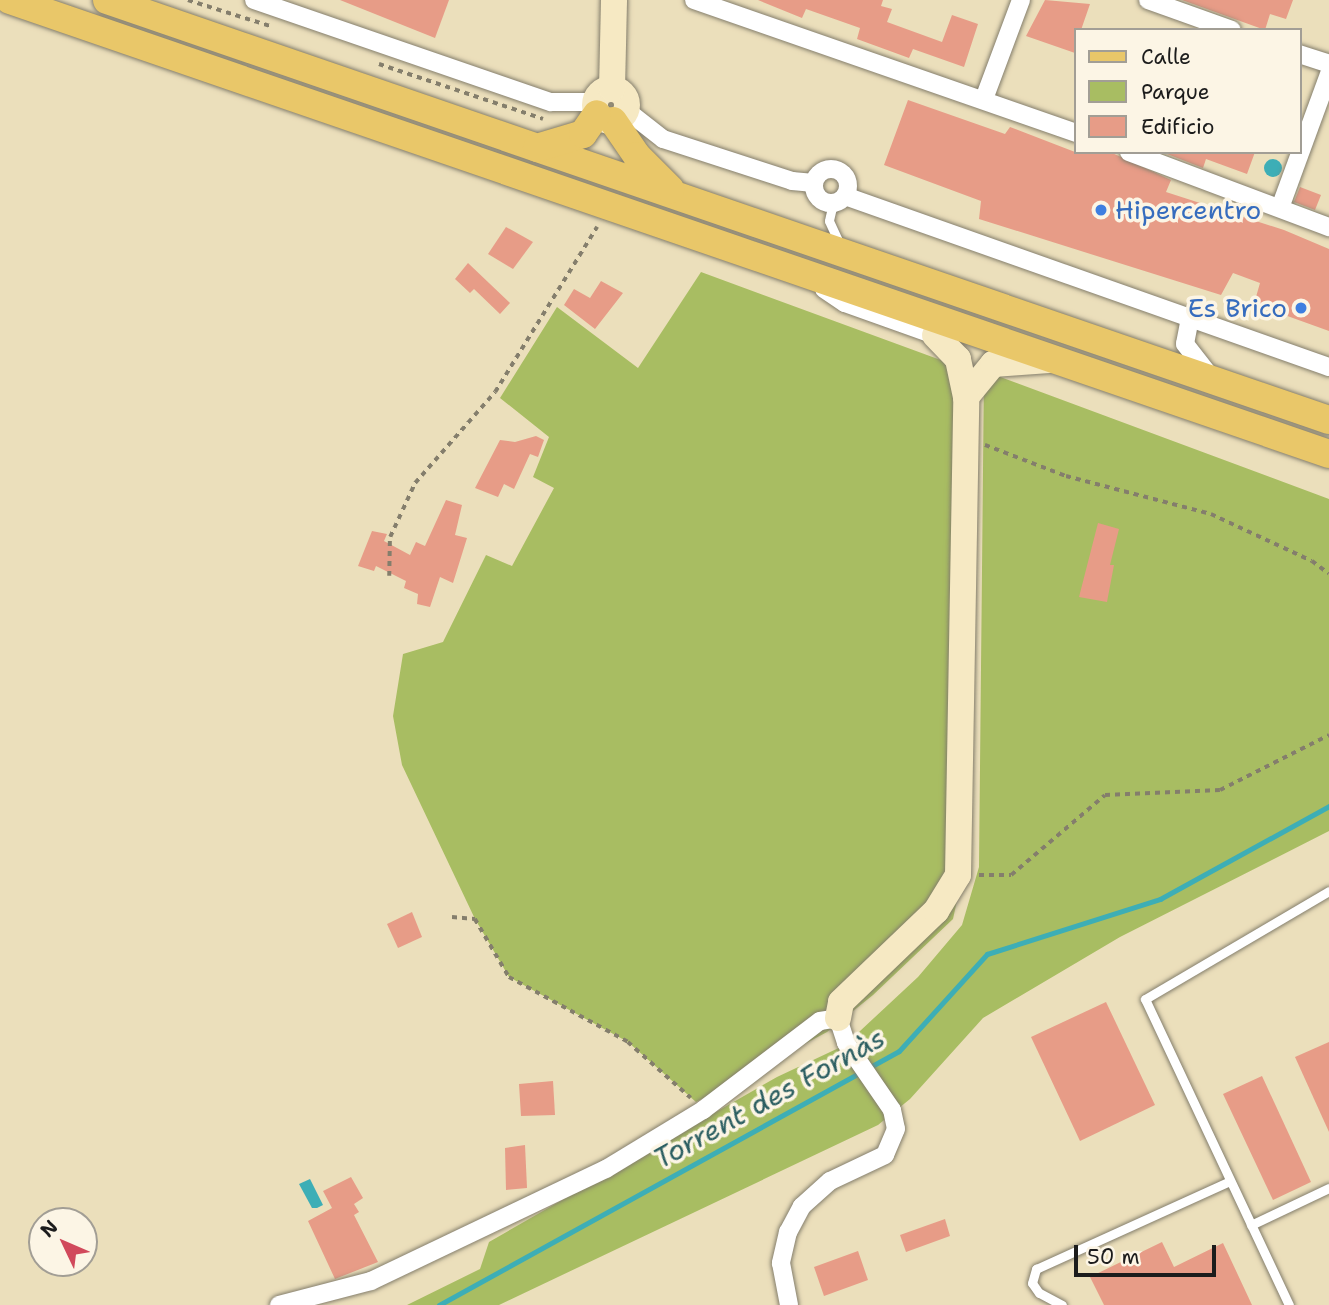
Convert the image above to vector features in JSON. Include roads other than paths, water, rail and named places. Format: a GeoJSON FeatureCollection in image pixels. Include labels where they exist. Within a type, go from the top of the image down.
{"type":"FeatureCollection","features":[{"type":"Feature","properties":{"kind":"main road"},"geometry":{"type":"LineString","coordinates":[[10,0],[1329,454]]}},
{"type":"Feature","properties":{"kind":"main road"},"geometry":{"type":"LineString","coordinates":[[107,0],[1329,420]]}},
{"type":"Feature","properties":{"kind":"main road"},"geometry":{"type":"LineString","coordinates":[[537,148],[583,134],[608,107],[647,168],[677,196]]}},
{"type":"Feature","properties":{"kind":"street"},"geometry":{"type":"LineString","coordinates":[[254,0],[551,102],[608,107],[663,139],[792,181],[814,183]]}},
{"type":"Feature","properties":{"kind":"street"},"geometry":{"type":"LineString","coordinates":[[608,107],[614,0]]}},
{"type":"Feature","properties":{"kind":"street"},"geometry":{"type":"LineString","coordinates":[[694,0],[1074,132]]}},
{"type":"Feature","properties":{"kind":"street"},"geometry":{"type":"LineString","coordinates":[[984,99],[1021,0]]}},
{"type":"Feature","properties":{"kind":"street"},"geometry":{"type":"LineString","coordinates":[[1148,0],[1226,28]]}},
{"type":"Feature","properties":{"kind":"street"},"geometry":{"type":"LineString","coordinates":[[1301,55],[1329,64]]}},
{"type":"Feature","properties":{"kind":"street"},"geometry":{"type":"LineString","coordinates":[[1301,151],[1329,74]]}},
{"type":"Feature","properties":{"kind":"street"},"geometry":{"type":"LineString","coordinates":[[1134,154],[1329,227]]}},
{"type":"Feature","properties":{"kind":"street"},"geometry":{"type":"LineString","coordinates":[[1280,208],[1300,154]]}},
{"type":"Feature","properties":{"kind":"street"},"geometry":{"type":"LineString","coordinates":[[839,199],[848,184],[839,170],[822,171],[814,183],[817,197],[839,199],[1190,317],[1329,367]]}},
{"type":"Feature","properties":{"kind":"street"},"geometry":{"type":"LineString","coordinates":[[789,1305],[781,1263],[788,1232],[802,1206],[830,1181],[885,1155],[893,1143],[896,1120],[842,1030],[841,1002],[936,911],[958,875],[966,397],[958,359],[935,335],[845,303],[791,269]]}},
{"type":"Feature","properties":{"kind":"street"},"geometry":{"type":"LineString","coordinates":[[1190,317],[1185,344],[1215,381]]}},
{"type":"Feature","properties":{"kind":"street"},"geometry":{"type":"LineString","coordinates":[[966,397],[993,364],[1056,360]]}},
{"type":"Feature","properties":{"kind":"street"},"geometry":{"type":"LineString","coordinates":[[279,1305],[314,1299],[371,1281],[581,1181],[703,1110],[820,1021],[842,1030]]}},
{"type":"Feature","properties":{"kind":"lane"},"geometry":{"type":"LineString","coordinates":[[839,199],[829,221],[846,255]]}},
{"type":"Feature","properties":{"kind":"lane"},"geometry":{"type":"LineString","coordinates":[[1289,1305],[1145,999],[1329,891]]}},
{"type":"Feature","properties":{"kind":"lane"},"geometry":{"type":"LineString","coordinates":[[1062,1305],[1039,1293],[1032,1283],[1037,1269],[1230,1181]]}},
{"type":"Feature","properties":{"kind":"lane"},"geometry":{"type":"LineString","coordinates":[[1251,1225],[1329,1188]]}},
{"type":"Feature","properties":{"kind":"water"},"geometry":{"type":"Polygon","coordinates":[[[1273,159],[1279,162],[1282,168],[1279,174],[1273,177],[1267,174],[1264,168],[1267,162],[1273,159]]]}},
{"type":"Feature","properties":{"kind":"water"},"geometry":{"type":"Polygon","coordinates":[[[310,1179],[323,1205],[317,1208],[312,1208],[299,1184],[310,1179]]]}},
{"type":"Feature","properties":{"kind":"waterway","name":"Torrent des Fornàs"},"geometry":{"type":"LineString","coordinates":[[439,1305],[899,1051],[987,954],[1160,899],[1329,806]]}},
{"type":"Feature","properties":{"kind":"place","name":"Hipercentro"},"geometry":{"type":"Point","coordinates":[1101,210]}},
{"type":"Feature","properties":{"kind":"place","name":"Es Brico"},"geometry":{"type":"Point","coordinates":[1301,308]}}]}
